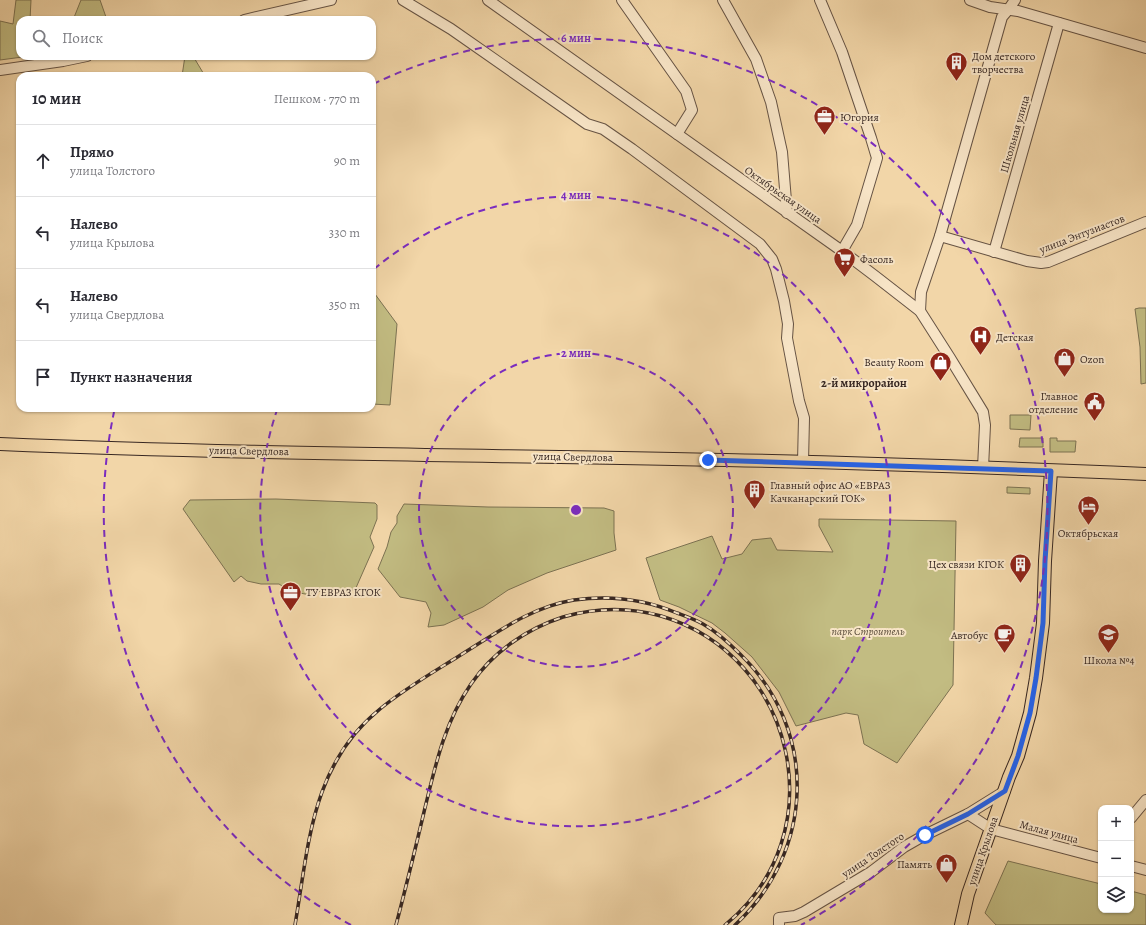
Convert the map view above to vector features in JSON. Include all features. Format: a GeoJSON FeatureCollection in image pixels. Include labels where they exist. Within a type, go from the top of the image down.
{"type":"FeatureCollection","features":[{"type":"Feature","properties":{"kind":"main road","name":"улица Свердлова"},"geometry":{"type":"LineString","coordinates":[[0,444],[107,448],[803,462],[1146,474]]}},
{"type":"Feature","properties":{"kind":"main road","name":"улица Крылова"},"geometry":{"type":"LineString","coordinates":[[962,925],[968,894],[1018,756],[1030,713],[1043,623],[1045,561],[1051,471]]}},
{"type":"Feature","properties":{"kind":"street"},"geometry":{"type":"LineString","coordinates":[[261,16],[331,0]]}},
{"type":"Feature","properties":{"kind":"street"},"geometry":{"type":"LineString","coordinates":[[403,0],[451,29],[587,124],[603,129],[760,244],[772,259],[784,301],[788,324],[787,338],[799,401],[804,418],[803,462]]}},
{"type":"Feature","properties":{"kind":"street","name":"Октябрьская улица"},"geometry":{"type":"LineString","coordinates":[[488,0],[842,251],[920,311],[983,412],[985,425],[983,468]]}},
{"type":"Feature","properties":{"kind":"street"},"geometry":{"type":"LineString","coordinates":[[622,0],[686,91],[692,110],[677,134]]}},
{"type":"Feature","properties":{"kind":"street"},"geometry":{"type":"LineString","coordinates":[[723,0],[756,59],[770,102],[782,152],[787,213]]}},
{"type":"Feature","properties":{"kind":"street"},"geometry":{"type":"LineString","coordinates":[[820,0],[842,52],[877,158],[857,225],[842,251]]}},
{"type":"Feature","properties":{"kind":"street"},"geometry":{"type":"LineString","coordinates":[[970,0],[990,7],[1018,11],[1146,48]]}},
{"type":"Feature","properties":{"kind":"street"},"geometry":{"type":"LineString","coordinates":[[920,311],[921,292],[940,236],[1002,16],[1015,0]]}},
{"type":"Feature","properties":{"kind":"street","name":"Школьная улица"},"geometry":{"type":"LineString","coordinates":[[994,252],[1059,23]]}},
{"type":"Feature","properties":{"kind":"street"},"geometry":{"type":"LineString","coordinates":[[0,70],[68,60]]}},
{"type":"Feature","properties":{"kind":"street","name":"улица Энтузиастов"},"geometry":{"type":"LineString","coordinates":[[940,236],[1027,261],[1041,263],[1060,257],[1146,222]]}},
{"type":"Feature","properties":{"kind":"street","name":"улица Толстого"},"geometry":{"type":"LineString","coordinates":[[779,925],[779,918],[794,916],[804,912],[871,872],[904,847],[968,814],[1005,791]]}},
{"type":"Feature","properties":{"kind":"street"},"geometry":{"type":"LineString","coordinates":[[1134,814],[1146,800]]}},
{"type":"Feature","properties":{"kind":"street","name":"Малая улица"},"geometry":{"type":"LineString","coordinates":[[968,814],[991,829],[1098,856]]}},
{"type":"Feature","properties":{"kind":"street"},"geometry":{"type":"LineString","coordinates":[[1134,867],[1146,870]]}},
{"type":"Feature","properties":{"kind":"green space"},"geometry":{"type":"Polygon","coordinates":[[[16,0],[31,0],[30,16],[16,16],[16,58],[0,60],[0,21],[13,24],[16,0]]]}},
{"type":"Feature","properties":{"kind":"green space"},"geometry":{"type":"Polygon","coordinates":[[[81,0],[100,0],[106,16],[75,16],[81,0]]]}},
{"type":"Feature","properties":{"kind":"green space"},"geometry":{"type":"Polygon","coordinates":[[[184,60],[195,60],[203,72],[183,72],[184,60]]]}},
{"type":"Feature","properties":{"kind":"green space"},"geometry":{"type":"Polygon","coordinates":[[[376,295],[397,324],[390,405],[376,404],[376,295]]]}},
{"type":"Feature","properties":{"kind":"green space"},"geometry":{"type":"Polygon","coordinates":[[[1146,308],[1146,383],[1141,384],[1140,347],[1135,309],[1146,308]]]}},
{"type":"Feature","properties":{"kind":"green space"},"geometry":{"type":"Polygon","coordinates":[[[1010,415],[1031,415],[1030,430],[1010,429],[1010,415]]]}},
{"type":"Feature","properties":{"kind":"green space"},"geometry":{"type":"Polygon","coordinates":[[[1020,438],[1043,438],[1043,447],[1019,447],[1020,438]]]}},
{"type":"Feature","properties":{"kind":"green space"},"geometry":{"type":"Polygon","coordinates":[[[1050,438],[1057,438],[1057,441],[1076,441],[1075,452],[1050,452],[1050,438]]]}},
{"type":"Feature","properties":{"kind":"green space"},"geometry":{"type":"Polygon","coordinates":[[[1007,487],[1030,488],[1030,494],[1007,493],[1007,487]]]}},
{"type":"Feature","properties":{"kind":"green space"},"geometry":{"type":"Polygon","coordinates":[[[276,499],[375,503],[377,505],[377,519],[370,537],[374,547],[355,590],[326,589],[310,595],[290,591],[279,584],[261,584],[247,581],[241,576],[234,582],[183,509],[190,500],[276,499]]]}},
{"type":"Feature","properties":{"kind":"green space"},"geometry":{"type":"Polygon","coordinates":[[[404,504],[488,507],[604,508],[614,511],[616,550],[547,573],[508,590],[483,607],[444,625],[428,627],[431,613],[426,602],[400,597],[378,569],[391,532],[397,523],[397,516],[404,504]]]}},
{"type":"Feature","properties":{"kind":"green space","name":"парк Строитель"},"geometry":{"type":"Polygon","coordinates":[[[819,519],[956,521],[953,685],[897,763],[864,744],[858,715],[846,713],[796,726],[779,692],[752,657],[712,623],[679,607],[660,600],[646,558],[712,536],[722,559],[742,554],[752,540],[771,538],[777,550],[833,552],[819,526],[819,519]]]}},
{"type":"Feature","properties":{"kind":"green space"},"geometry":{"type":"Polygon","coordinates":[[[1008,861],[1098,883],[1098,913],[1134,913],[1134,892],[1146,895],[1146,925],[996,925],[985,913],[1008,861]]]}},
{"type":"Feature","properties":{"kind":"railway"},"geometry":{"type":"LineString","coordinates":[[295,925],[304,865],[317,808],[326,781],[340,755],[357,731],[380,709],[399,695],[428,675],[514,622],[558,604],[574,600],[600,598],[626,599],[652,604],[700,622],[708,627],[723,638],[740,654],[766,684],[784,718],[794,754],[797,790],[793,827],[781,862],[761,895],[735,925]]}},
{"type":"Feature","properties":{"kind":"railway"},"geometry":{"type":"LineString","coordinates":[[396,925],[432,778],[447,730],[471,684],[489,662],[523,635],[563,617],[599,610],[624,610],[649,613],[661,616],[707,637],[744,668],[770,708],[786,752],[789,798],[781,844],[760,888],[725,925]]}},
{"type":"Feature","properties":{"kind":"place","name":"Дом детского творчества"},"geometry":{"type":"Point","coordinates":[956,82]}},
{"type":"Feature","properties":{"kind":"place","name":"Югория"},"geometry":{"type":"Point","coordinates":[824,136]}},
{"type":"Feature","properties":{"kind":"place","name":"Фасоль"},"geometry":{"type":"Point","coordinates":[845,278]}},
{"type":"Feature","properties":{"kind":"place","name":"Детская"},"geometry":{"type":"Point","coordinates":[981,356]}},
{"type":"Feature","properties":{"kind":"place","name":"Ozon"},"geometry":{"type":"Point","coordinates":[1065,378]}},
{"type":"Feature","properties":{"kind":"place","name":"Beauty Room"},"geometry":{"type":"Point","coordinates":[940,382]}},
{"type":"Feature","properties":{"kind":"place","name":"Главное отделение"},"geometry":{"type":"Point","coordinates":[1094,422]}},
{"type":"Feature","properties":{"kind":"place","name":"Главный офис АО «ЕВРАЗ Качканарский ГОК»"},"geometry":{"type":"Point","coordinates":[755,510]}},
{"type":"Feature","properties":{"kind":"place","name":"Октябрьская"},"geometry":{"type":"Point","coordinates":[1088,526]}},
{"type":"Feature","properties":{"kind":"place","name":"Цех связи КГОК"},"geometry":{"type":"Point","coordinates":[1020,584]}},
{"type":"Feature","properties":{"kind":"place","name":"ТУ ЕВРАЗ КГОК"},"geometry":{"type":"Point","coordinates":[291,612]}},
{"type":"Feature","properties":{"kind":"place","name":"Автобус"},"geometry":{"type":"Point","coordinates":[1004,654]}},
{"type":"Feature","properties":{"kind":"place","name":"Школа №4"},"geometry":{"type":"Point","coordinates":[1109,654]}},
{"type":"Feature","properties":{"kind":"place","name":"Память"},"geometry":{"type":"Point","coordinates":[947,884]}},
{"type":"Feature","properties":{"kind":"district","name":"2-й микрорайон"},"geometry":{"type":"Point","coordinates":[864,383]}},
{"type":"Feature","properties":{"kind":"route"},"geometry":{"type":"LineString","coordinates":[[708,460],[1051,471],[1045,561],[1043,623],[1030,713],[1018,756],[1005,791],[968,814],[925,835]]}}]}
